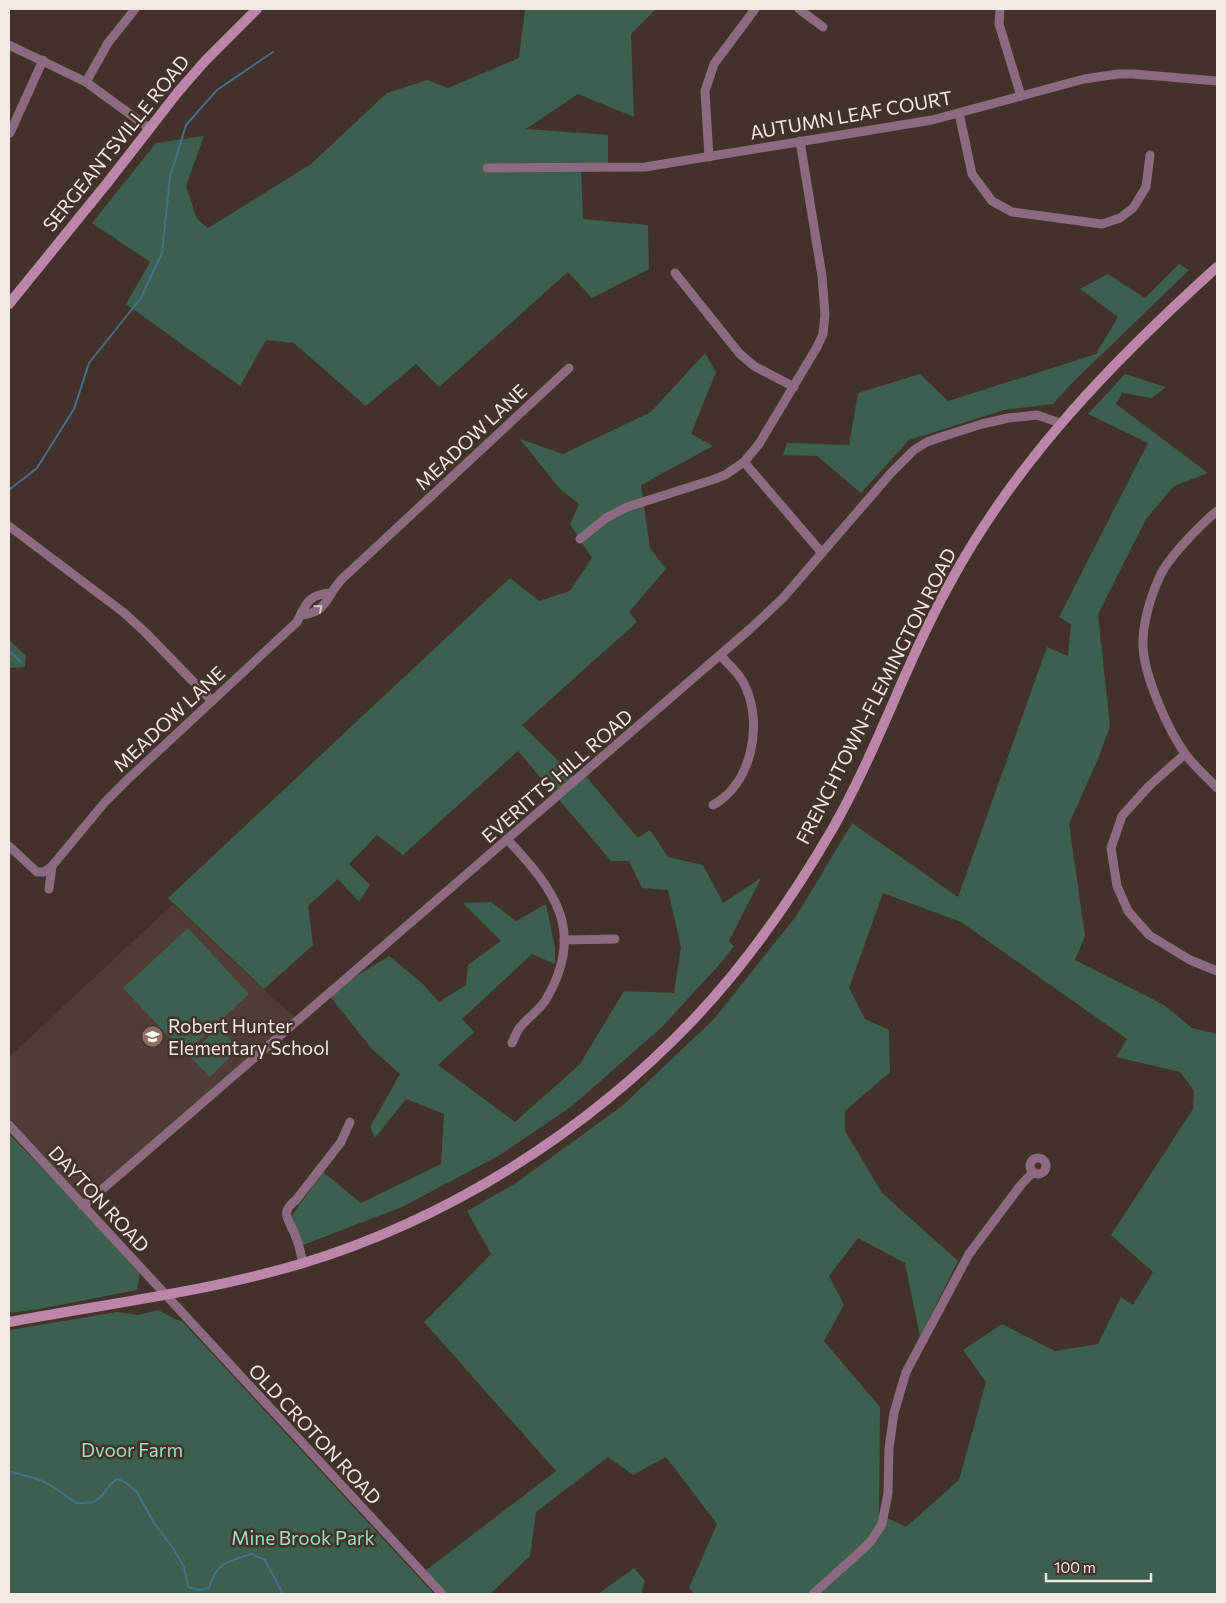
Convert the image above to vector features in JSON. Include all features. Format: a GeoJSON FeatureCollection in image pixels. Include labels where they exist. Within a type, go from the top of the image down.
{"type":"FeatureCollection","features":[{"type":"Feature","properties":{"kind":"main road","name":"SERGEANTSVILLE ROAD"},"geometry":{"type":"LineString","coordinates":[[9,304],[190,77],[257,9]]}},
{"type":"Feature","properties":{"kind":"main road","name":"FRENCHTOWN-FLEMINGTON ROAD"},"geometry":{"type":"LineString","coordinates":[[9,1322],[165,1295],[238,1280],[303,1263],[363,1241],[428,1214],[519,1162],[581,1119],[628,1081],[664,1049],[701,1011],[745,959],[804,878],[853,789],[921,639],[951,580],[998,504],[1060,423],[1136,343],[1217,266]]}},
{"type":"Feature","properties":{"kind":"main road","name":"FRENCHTOWN-FLEMINGTON ROAD"},"geometry":{"type":"LineString","coordinates":[[9,1318],[28,1318]]}},
{"type":"Feature","properties":{"kind":"street"},"geometry":{"type":"LineString","coordinates":[[86,82],[108,43],[135,9]]}},
{"type":"Feature","properties":{"kind":"street"},"geometry":{"type":"LineString","coordinates":[[709,157],[705,91],[714,64],[755,9]]}},
{"type":"Feature","properties":{"kind":"street"},"geometry":{"type":"LineString","coordinates":[[799,9],[823,27]]}},
{"type":"Feature","properties":{"kind":"street"},"geometry":{"type":"LineString","coordinates":[[1000,9],[999,24],[1021,96]]}},
{"type":"Feature","properties":{"kind":"street"},"geometry":{"type":"LineString","coordinates":[[9,45],[86,82],[150,128]]}},
{"type":"Feature","properties":{"kind":"street"},"geometry":{"type":"LineString","coordinates":[[10,133],[43,60]]}},
{"type":"Feature","properties":{"kind":"street","name":"AUTUMN LEAF COURT"},"geometry":{"type":"LineString","coordinates":[[488,168],[645,168],[932,120],[1084,79],[1118,74],[1217,81]]}},
{"type":"Feature","properties":{"kind":"street"},"geometry":{"type":"LineString","coordinates":[[959,113],[972,174],[992,201],[1012,212],[1102,224],[1120,218],[1133,208],[1146,187],[1150,155]]}},
{"type":"Feature","properties":{"kind":"street"},"geometry":{"type":"LineString","coordinates":[[580,538],[606,518],[627,507],[715,479],[725,475],[744,462],[760,444],[794,387],[823,334],[826,315],[822,276],[800,141]]}},
{"type":"Feature","properties":{"kind":"street"},"geometry":{"type":"LineString","coordinates":[[675,273],[739,353],[754,366],[794,387]]}},
{"type":"Feature","properties":{"kind":"street","name":"MEADOW LANE"},"geometry":{"type":"LineString","coordinates":[[300,615],[319,611],[343,578],[569,368]]}},
{"type":"Feature","properties":{"kind":"street","name":"EVERITTS HILL ROAD"},"geometry":{"type":"LineString","coordinates":[[83,1206],[720,656],[783,598],[902,460],[914,450],[927,442],[982,424],[1019,416],[1043,416],[1060,423]]}},
{"type":"Feature","properties":{"kind":"street"},"geometry":{"type":"LineString","coordinates":[[744,462],[822,554]]}},
{"type":"Feature","properties":{"kind":"street"},"geometry":{"type":"LineString","coordinates":[[1217,511],[1182,546],[1160,575],[1147,612],[1143,646],[1149,675],[1167,722],[1185,754],[1217,788]]}},
{"type":"Feature","properties":{"kind":"street"},"geometry":{"type":"LineString","coordinates":[[9,526],[123,612],[212,701]]}},
{"type":"Feature","properties":{"kind":"street","name":"MEADOW LANE"},"geometry":{"type":"LineString","coordinates":[[52,866],[127,780],[297,622],[305,605],[313,596],[331,593]]}},
{"type":"Feature","properties":{"kind":"street"},"geometry":{"type":"LineString","coordinates":[[714,805],[725,798],[743,773],[751,750],[754,726],[746,687],[740,677],[720,656]]}},
{"type":"Feature","properties":{"kind":"street"},"geometry":{"type":"LineString","coordinates":[[1185,754],[1150,786],[1122,816],[1111,848],[1117,886],[1128,911],[1149,935],[1190,960],[1217,972]]}},
{"type":"Feature","properties":{"kind":"street"},"geometry":{"type":"LineString","coordinates":[[508,839],[538,873],[556,901],[562,922],[564,940],[562,958],[550,991],[538,1010],[519,1027],[512,1043]]}},
{"type":"Feature","properties":{"kind":"street"},"geometry":{"type":"LineString","coordinates":[[9,846],[37,872],[44,872],[52,866]]}},
{"type":"Feature","properties":{"kind":"street"},"geometry":{"type":"LineString","coordinates":[[49,889],[52,866]]}},
{"type":"Feature","properties":{"kind":"street"},"geometry":{"type":"LineString","coordinates":[[564,940],[615,939]]}},
{"type":"Feature","properties":{"kind":"street"},"geometry":{"type":"LineString","coordinates":[[303,1263],[295,1234],[286,1213],[288,1206],[296,1200],[342,1142],[350,1122]]}},
{"type":"Feature","properties":{"kind":"street","name":"DAYTON ROAD"},"geometry":{"type":"LineString","coordinates":[[9,1125],[165,1295]]}},
{"type":"Feature","properties":{"kind":"street"},"geometry":{"type":"LineString","coordinates":[[813,1594],[862,1550],[882,1524],[887,1499],[889,1448],[894,1413],[906,1372],[969,1254],[1020,1186],[1033,1172]]}},
{"type":"Feature","properties":{"kind":"street","name":"OLD CROTON ROAD"},"geometry":{"type":"LineString","coordinates":[[165,1295],[442,1594]]}},
{"type":"Feature","properties":{"kind":"shaded area","name":"Robert Hunter Elementary School"},"geometry":{"type":"Polygon","coordinates":[[[173,904],[296,1018],[88,1199],[76,1198],[9,1125],[9,1057],[173,904]]]}},
{"type":"Feature","properties":{"kind":"green space"},"geometry":{"type":"Polygon","coordinates":[[[525,9],[656,9],[631,34],[634,117],[578,94],[526,129],[608,135],[608,166],[581,167],[583,219],[648,225],[649,269],[592,298],[568,272],[439,387],[416,364],[366,406],[294,343],[266,340],[240,386],[126,304],[150,262],[92,223],[156,143],[204,136],[186,186],[197,219],[208,228],[311,164],[387,93],[427,80],[448,88],[519,58],[525,9]]]}},
{"type":"Feature","properties":{"kind":"green space"},"geometry":{"type":"Polygon","coordinates":[[[1179,264],[1189,270],[1072,383],[1053,404],[1004,410],[909,440],[861,493],[817,456],[783,455],[787,443],[849,445],[858,393],[920,374],[948,401],[1096,354],[1118,317],[1080,289],[1108,274],[1145,298],[1179,264]]]}},
{"type":"Feature","properties":{"kind":"green space"},"geometry":{"type":"Polygon","coordinates":[[[705,353],[716,372],[691,434],[713,446],[641,485],[650,548],[666,569],[629,612],[637,622],[522,725],[576,778],[583,773],[638,838],[650,830],[668,857],[703,865],[723,903],[761,878],[729,941],[734,946],[662,1027],[572,1106],[500,1155],[402,1207],[303,1245],[288,1221],[323,1172],[361,1203],[441,1164],[444,1114],[406,1099],[375,1138],[370,1127],[400,1074],[372,1049],[328,994],[389,956],[422,983],[439,1002],[466,985],[468,965],[501,941],[463,903],[491,902],[516,921],[546,904],[555,948],[555,964],[532,954],[462,1019],[474,1032],[438,1065],[515,1122],[580,1064],[624,991],[674,993],[681,948],[668,890],[642,888],[629,861],[611,861],[518,751],[403,855],[377,835],[349,864],[370,885],[359,902],[338,879],[308,906],[313,945],[264,989],[168,898],[510,578],[539,601],[570,591],[592,558],[570,524],[579,504],[559,488],[520,439],[563,454],[651,412],[705,353]]]}},
{"type":"Feature","properties":{"kind":"green space"},"geometry":{"type":"Polygon","coordinates":[[[1125,374],[1166,387],[1152,398],[1122,393],[1116,404],[1208,473],[1174,486],[1146,519],[1098,614],[1110,726],[1098,759],[1069,824],[1085,936],[1075,960],[1164,1005],[1192,1028],[1217,1034],[1217,1594],[694,1594],[689,1588],[717,1524],[666,1457],[633,1475],[608,1457],[536,1512],[530,1556],[490,1594],[446,1594],[425,1571],[556,1471],[424,1322],[491,1254],[467,1211],[516,1183],[622,1106],[714,1019],[797,915],[852,823],[958,897],[1047,647],[1068,656],[1071,624],[1059,617],[1148,443],[1088,414],[1125,374]],[[883,893],[849,988],[865,1019],[889,1030],[890,1072],[845,1111],[845,1131],[882,1193],[958,1261],[920,1337],[905,1263],[858,1238],[829,1276],[844,1305],[824,1341],[880,1407],[879,1514],[906,1527],[959,1480],[986,1382],[963,1350],[1002,1324],[1055,1351],[1098,1344],[1121,1297],[1133,1305],[1153,1272],[1111,1235],[1193,1109],[1194,1091],[1180,1072],[1116,1057],[1127,1039],[961,922],[883,893]]]}},
{"type":"Feature","properties":{"kind":"green space"},"geometry":{"type":"Polygon","coordinates":[[[9,640],[26,656],[25,667],[9,668],[9,640]]]}},
{"type":"Feature","properties":{"kind":"green space"},"geometry":{"type":"Polygon","coordinates":[[[188,928],[249,994],[185,1054],[123,988],[188,928]]]}},
{"type":"Feature","properties":{"kind":"green space"},"geometry":{"type":"Polygon","coordinates":[[[218,1027],[239,1048],[210,1077],[189,1056],[218,1027]]]}},
{"type":"Feature","properties":{"kind":"green space"},"geometry":{"type":"Polygon","coordinates":[[[9,1134],[91,1218],[140,1274],[137,1290],[9,1313],[9,1134]]]}},
{"type":"Feature","properties":{"kind":"green space","name":"Dvoor Farm"},"geometry":{"type":"Polygon","coordinates":[[[157,1310],[182,1321],[434,1594],[9,1594],[9,1330],[117,1312],[139,1315],[157,1310]]]}},
{"type":"Feature","properties":{"kind":"green space"},"geometry":{"type":"Polygon","coordinates":[[[634,1568],[645,1581],[641,1594],[598,1594],[634,1568]]]}},
{"type":"Feature","properties":{"kind":"waterway"},"geometry":{"type":"LineString","coordinates":[[9,490],[37,468],[74,409],[89,363],[141,298],[162,253],[170,177],[186,125],[217,90],[273,52]]}},
{"type":"Feature","properties":{"kind":"waterway"},"geometry":{"type":"LineString","coordinates":[[9,651],[21,662]]}},
{"type":"Feature","properties":{"kind":"waterway"},"geometry":{"type":"LineString","coordinates":[[9,1471],[45,1482],[76,1503],[97,1500],[117,1479],[125,1482],[137,1492],[154,1523],[173,1548],[184,1567],[188,1587],[199,1590],[209,1588],[219,1568],[229,1561],[251,1554],[265,1560],[283,1594]]}},
{"type":"Feature","properties":{"kind":"place","name":"Robert Hunter Elementary School"},"geometry":{"type":"Point","coordinates":[152,1037]}},
{"type":"Feature","properties":{"kind":"park label","name":"Mine Brook Park"},"geometry":{"type":"Point","coordinates":[303,1538]}}]}
